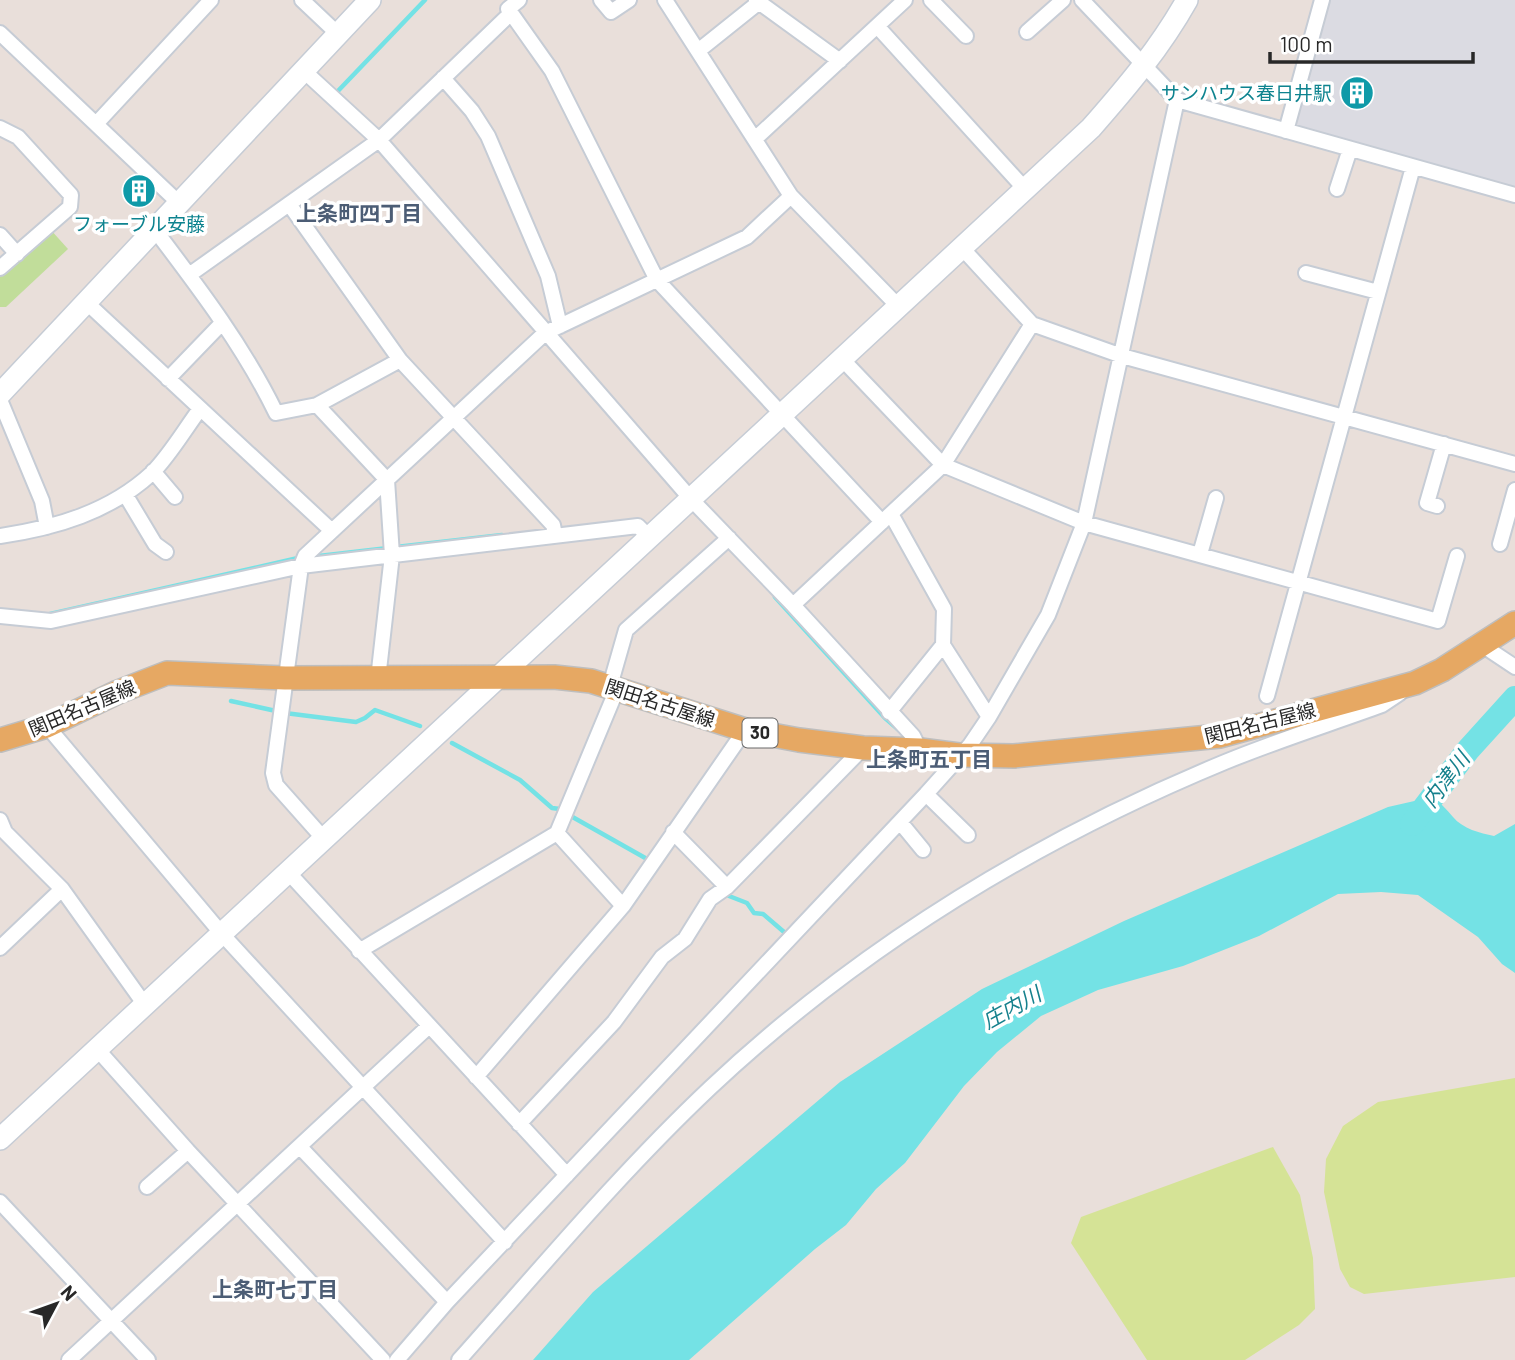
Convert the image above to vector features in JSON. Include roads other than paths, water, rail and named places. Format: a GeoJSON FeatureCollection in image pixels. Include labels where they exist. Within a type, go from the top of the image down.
{"type":"FeatureCollection","features":[{"type":"Feature","properties":{"kind":"main road","name":"関田名古屋線"},"geometry":{"type":"LineString","coordinates":[[0,740],[47,726],[118,692],[167,673],[378,679],[554,677],[591,681],[745,730],[799,740],[863,748],[1014,756],[1220,736],[1415,683],[1442,670],[1515,623]]}},
{"type":"Feature","properties":{"kind":"street"},"geometry":{"type":"LineString","coordinates":[[96,124],[212,0]]}},
{"type":"Feature","properties":{"kind":"street"},"geometry":{"type":"LineString","coordinates":[[302,0],[338,34]]}},
{"type":"Feature","properties":{"kind":"street"},"geometry":{"type":"LineString","coordinates":[[0,394],[370,0]]}},
{"type":"Feature","properties":{"kind":"street"},"geometry":{"type":"LineString","coordinates":[[601,0],[611,12],[629,0]]}},
{"type":"Feature","properties":{"kind":"street"},"geometry":{"type":"LineString","coordinates":[[665,0],[791,196],[898,306]]}},
{"type":"Feature","properties":{"kind":"street"},"geometry":{"type":"LineString","coordinates":[[755,139],[905,0]]}},
{"type":"Feature","properties":{"kind":"street"},"geometry":{"type":"LineString","coordinates":[[931,0],[966,36]]}},
{"type":"Feature","properties":{"kind":"street"},"geometry":{"type":"LineString","coordinates":[[1027,32],[1063,0]]}},
{"type":"Feature","properties":{"kind":"street"},"geometry":{"type":"LineString","coordinates":[[1082,0],[1177,100],[1515,195]]}},
{"type":"Feature","properties":{"kind":"street"},"geometry":{"type":"LineString","coordinates":[[0,1139],[1091,128],[1145,66],[1187,0]]}},
{"type":"Feature","properties":{"kind":"street"},"geometry":{"type":"LineString","coordinates":[[1286,131],[1322,0]]}},
{"type":"Feature","properties":{"kind":"street"},"geometry":{"type":"LineString","coordinates":[[698,51],[757,2],[840,61]]}},
{"type":"Feature","properties":{"kind":"street"},"geometry":{"type":"LineString","coordinates":[[189,275],[379,140],[443,78],[510,6],[552,71],[657,280],[781,415],[887,518],[944,609],[943,645],[989,717]]}},
{"type":"Feature","properties":{"kind":"street"},"geometry":{"type":"LineString","coordinates":[[877,26],[1025,189]]}},
{"type":"Feature","properties":{"kind":"street"},"geometry":{"type":"LineString","coordinates":[[0,33],[180,204]]}},
{"type":"Feature","properties":{"kind":"street"},"geometry":{"type":"LineString","coordinates":[[304,71],[379,140],[691,499],[913,736],[920,750]]}},
{"type":"Feature","properties":{"kind":"street"},"geometry":{"type":"LineString","coordinates":[[443,78],[472,111],[488,136],[548,276],[560,326]]}},
{"type":"Feature","properties":{"kind":"street"},"geometry":{"type":"LineString","coordinates":[[397,1360],[447,1302],[926,794],[970,745],[989,717],[1048,615],[1084,523],[1177,100]]}},
{"type":"Feature","properties":{"kind":"street"},"geometry":{"type":"LineString","coordinates":[[0,128],[18,137],[71,195],[70,206],[0,268]]}},
{"type":"Feature","properties":{"kind":"street"},"geometry":{"type":"LineString","coordinates":[[1337,189],[1350,149]]}},
{"type":"Feature","properties":{"kind":"street"},"geometry":{"type":"LineString","coordinates":[[1267,696],[1413,167]]}},
{"type":"Feature","properties":{"kind":"street"},"geometry":{"type":"LineString","coordinates":[[324,839],[276,785],[273,773],[301,566],[305,556],[545,333],[747,237],[791,196]]}},
{"type":"Feature","properties":{"kind":"street"},"geometry":{"type":"LineString","coordinates":[[289,204],[400,360],[553,525],[555,535]]}},
{"type":"Feature","properties":{"kind":"street"},"geometry":{"type":"LineString","coordinates":[[155,230],[222,323],[261,382],[276,413],[317,405],[400,360]]}},
{"type":"Feature","properties":{"kind":"street"},"geometry":{"type":"LineString","coordinates":[[0,235],[17,254]]}},
{"type":"Feature","properties":{"kind":"street"},"geometry":{"type":"LineString","coordinates":[[962,248],[1032,324],[1122,355],[1515,464]]}},
{"type":"Feature","properties":{"kind":"street"},"geometry":{"type":"LineString","coordinates":[[1306,273],[1378,292]]}},
{"type":"Feature","properties":{"kind":"street"},"geometry":{"type":"LineString","coordinates":[[86,302],[332,531]]}},
{"type":"Feature","properties":{"kind":"street"},"geometry":{"type":"LineString","coordinates":[[169,379],[222,323]]}},
{"type":"Feature","properties":{"kind":"street"},"geometry":{"type":"LineString","coordinates":[[793,605],[943,465],[1032,324]]}},
{"type":"Feature","properties":{"kind":"street"},"geometry":{"type":"LineString","coordinates":[[842,359],[943,465],[1084,523],[1438,621],[1457,555]]}},
{"type":"Feature","properties":{"kind":"street"},"geometry":{"type":"LineString","coordinates":[[0,400],[43,501],[47,527]]}},
{"type":"Feature","properties":{"kind":"street"},"geometry":{"type":"LineString","coordinates":[[317,405],[387,480],[392,555],[378,679]]}},
{"type":"Feature","properties":{"kind":"street"},"geometry":{"type":"LineString","coordinates":[[0,536],[47,527],[87,514],[125,494],[153,471],[200,409]]}},
{"type":"Feature","properties":{"kind":"street"},"geometry":{"type":"LineString","coordinates":[[1437,506],[1427,503],[1444,444]]}},
{"type":"Feature","properties":{"kind":"street"},"geometry":{"type":"LineString","coordinates":[[153,471],[175,497]]}},
{"type":"Feature","properties":{"kind":"street"},"geometry":{"type":"LineString","coordinates":[[1500,544],[1515,490]]}},
{"type":"Feature","properties":{"kind":"street"},"geometry":{"type":"LineString","coordinates":[[125,494],[155,544],[166,552]]}},
{"type":"Feature","properties":{"kind":"street"},"geometry":{"type":"LineString","coordinates":[[1200,554],[1216,499]]}},
{"type":"Feature","properties":{"kind":"street"},"geometry":{"type":"LineString","coordinates":[[0,616],[51,621],[301,566],[555,535],[638,526],[650,538]]}},
{"type":"Feature","properties":{"kind":"street"},"geometry":{"type":"LineString","coordinates":[[359,951],[556,833],[614,688],[626,631],[729,538]]}},
{"type":"Feature","properties":{"kind":"street"},"geometry":{"type":"LineString","coordinates":[[889,712],[943,645]]}},
{"type":"Feature","properties":{"kind":"street"},"geometry":{"type":"LineString","coordinates":[[1482,645],[1515,667]]}},
{"type":"Feature","properties":{"kind":"street"},"geometry":{"type":"LineString","coordinates":[[459,1360],[636,1162],[711,1087],[805,1006],[883,946],[970,890],[1107,816],[1225,762],[1382,705],[1415,683]]}},
{"type":"Feature","properties":{"kind":"street"},"geometry":{"type":"LineString","coordinates":[[47,726],[222,934],[505,1242]]}},
{"type":"Feature","properties":{"kind":"street"},"geometry":{"type":"LineString","coordinates":[[476,1077],[623,905],[745,730]]}},
{"type":"Feature","properties":{"kind":"street"},"geometry":{"type":"LineString","coordinates":[[519,1124],[614,1021],[662,957],[685,939],[710,899],[727,887],[863,748]]}},
{"type":"Feature","properties":{"kind":"street"},"geometry":{"type":"LineString","coordinates":[[926,794],[968,835]]}},
{"type":"Feature","properties":{"kind":"street"},"geometry":{"type":"LineString","coordinates":[[0,820],[5,832],[62,890],[145,1005]]}},
{"type":"Feature","properties":{"kind":"street"},"geometry":{"type":"LineString","coordinates":[[900,822],[923,850]]}},
{"type":"Feature","properties":{"kind":"street"},"geometry":{"type":"LineString","coordinates":[[673,832],[727,887]]}},
{"type":"Feature","properties":{"kind":"street"},"geometry":{"type":"LineString","coordinates":[[556,833],[623,905]]}},
{"type":"Feature","properties":{"kind":"street"},"geometry":{"type":"LineString","coordinates":[[288,872],[567,1175]]}},
{"type":"Feature","properties":{"kind":"street"},"geometry":{"type":"LineString","coordinates":[[0,948],[62,890]]}},
{"type":"Feature","properties":{"kind":"street"},"geometry":{"type":"LineString","coordinates":[[69,1360],[429,1026]]}},
{"type":"Feature","properties":{"kind":"street"},"geometry":{"type":"LineString","coordinates":[[97,1049],[383,1360]]}},
{"type":"Feature","properties":{"kind":"street"},"geometry":{"type":"LineString","coordinates":[[300,1147],[447,1302]]}},
{"type":"Feature","properties":{"kind":"street"},"geometry":{"type":"LineString","coordinates":[[147,1187],[188,1151]]}},
{"type":"Feature","properties":{"kind":"street"},"geometry":{"type":"LineString","coordinates":[[0,1202],[148,1360]]}},
{"type":"Feature","properties":{"kind":"water","name":"庄内川"},"geometry":{"type":"Polygon","coordinates":[[[1432,797],[1457,821],[1478,832],[1494,836],[1515,824],[1515,973],[1502,964],[1478,937],[1418,895],[1381,892],[1338,894],[1259,936],[1183,966],[1098,990],[1041,1016],[997,1052],[964,1086],[905,1163],[876,1189],[846,1225],[689,1360],[533,1360],[593,1292],[840,1082],[982,989],[1124,921],[1388,807],[1432,797]]]}},
{"type":"Feature","properties":{"kind":"waterway"},"geometry":{"type":"LineString","coordinates":[[337,92],[425,0]]}},
{"type":"Feature","properties":{"kind":"waterway"},"geometry":{"type":"LineString","coordinates":[[396,547],[502,535]]}},
{"type":"Feature","properties":{"kind":"waterway"},"geometry":{"type":"LineString","coordinates":[[310,557],[388,548]]}},
{"type":"Feature","properties":{"kind":"waterway"},"geometry":{"type":"LineString","coordinates":[[50,614],[298,558]]}},
{"type":"Feature","properties":{"kind":"waterway"},"geometry":{"type":"LineString","coordinates":[[775,597],[885,718],[900,731]]}},
{"type":"Feature","properties":{"kind":"waterway","name":"内津川"},"geometry":{"type":"LineString","coordinates":[[1412,824],[1468,750],[1515,698]]}},
{"type":"Feature","properties":{"kind":"waterway"},"geometry":{"type":"LineString","coordinates":[[231,701],[276,711]]}},
{"type":"Feature","properties":{"kind":"waterway"},"geometry":{"type":"LineString","coordinates":[[285,713],[356,722],[375,710],[420,726]]}},
{"type":"Feature","properties":{"kind":"waterway"},"geometry":{"type":"LineString","coordinates":[[452,743],[520,780],[552,808],[560,809]]}},
{"type":"Feature","properties":{"kind":"waterway"},"geometry":{"type":"LineString","coordinates":[[569,815],[647,859]]}},
{"type":"Feature","properties":{"kind":"waterway"},"geometry":{"type":"LineString","coordinates":[[729,896],[747,903],[754,913],[763,914],[784,932]]}},
{"type":"Feature","properties":{"kind":"place","name":"サンハウス春日井駅"},"geometry":{"type":"Point","coordinates":[1357,93]}},
{"type":"Feature","properties":{"kind":"place","name":"フォーブル安藤"},"geometry":{"type":"Point","coordinates":[139,191]}},
{"type":"Feature","properties":{"kind":"district","name":"上条町四丁目"},"geometry":{"type":"Point","coordinates":[359,214]}},
{"type":"Feature","properties":{"kind":"district","name":"上条町五丁目"},"geometry":{"type":"Point","coordinates":[929,760]}},
{"type":"Feature","properties":{"kind":"district","name":"上条町七丁目"},"geometry":{"type":"Point","coordinates":[275,1290]}}]}
